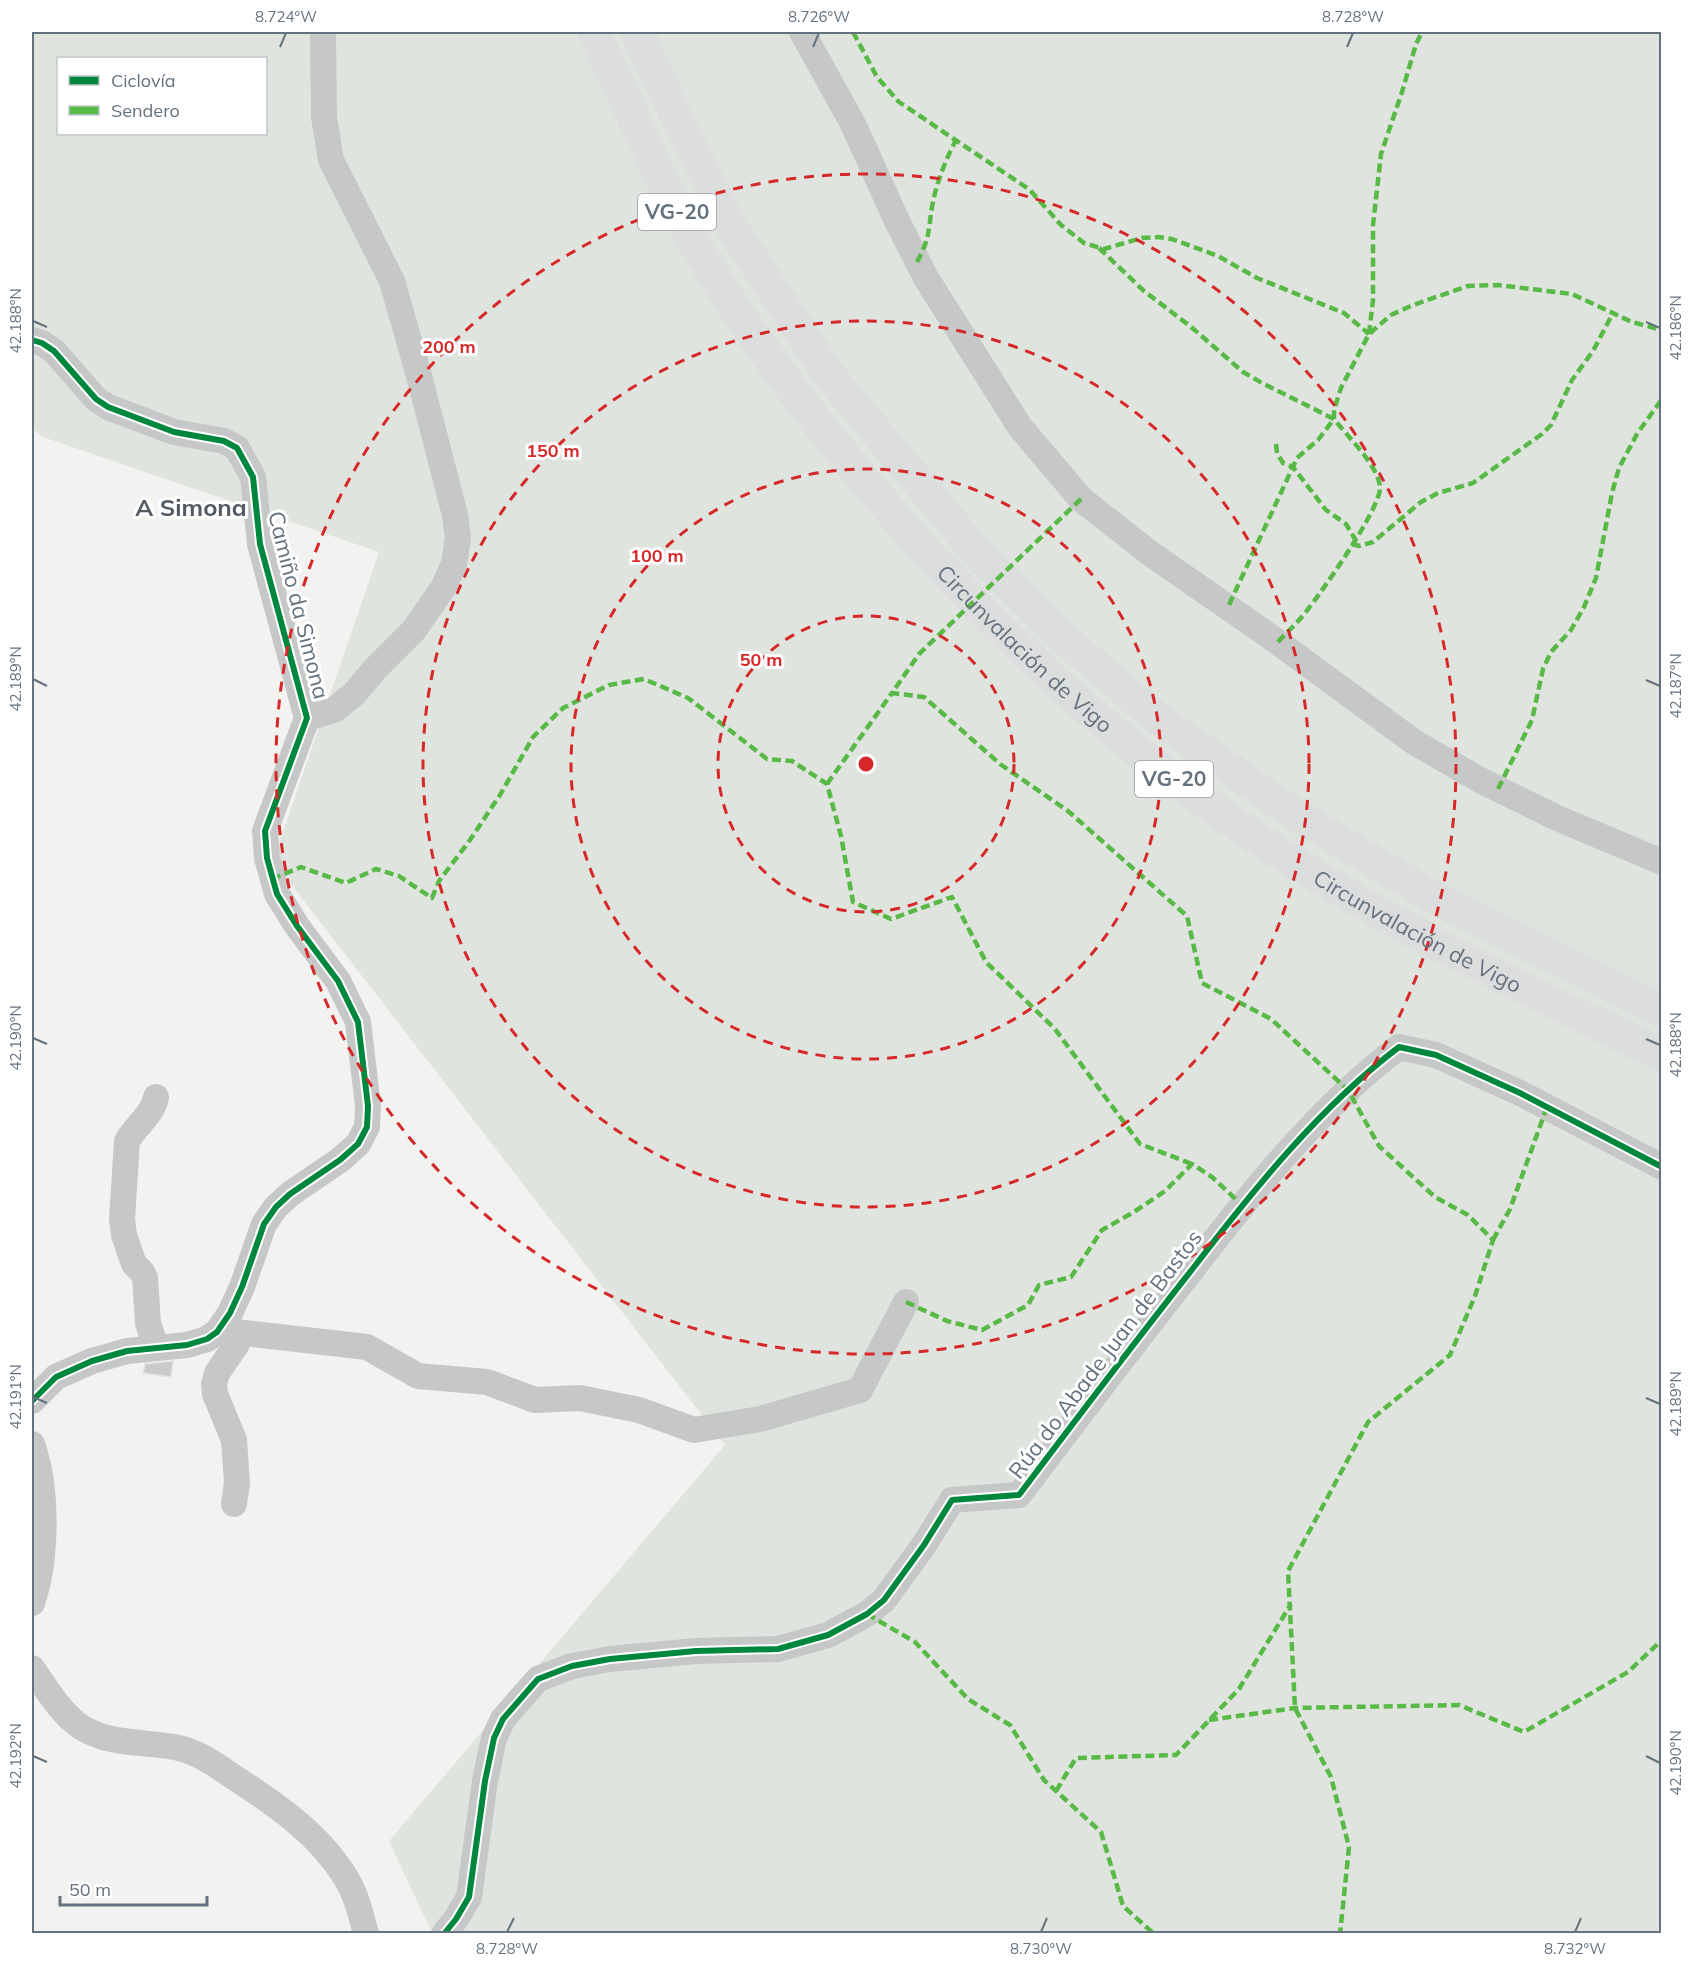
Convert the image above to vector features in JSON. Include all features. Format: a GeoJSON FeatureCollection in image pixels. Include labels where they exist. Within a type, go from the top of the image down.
{"type":"FeatureCollection","features":[{"type":"Feature","properties":{"kind":"highway","name":"Circunvalación de Vigo"},"geometry":{"type":"LineString","coordinates":[[594,32],[676,210],[735,309],[783,380],[901,526],[1013,642],[1066,692],[1161,769],[1250,834],[1308,871],[1366,906],[1454,953],[1662,1055]]}},
{"type":"Feature","properties":{"kind":"highway","name":"Circunvalación de Vigo"},"geometry":{"type":"LineString","coordinates":[[637,32],[733,230],[829,375],[979,555],[1060,635],[1157,718],[1293,813],[1440,901],[1662,1011]]}},
{"type":"Feature","properties":{"kind":"street"},"geometry":{"type":"LineString","coordinates":[[307,718],[334,710],[354,694],[414,630],[447,580],[454,564],[458,538],[455,515],[392,281],[331,160],[324,117],[323,32]]}},
{"type":"Feature","properties":{"kind":"street"},"geometry":{"type":"LineString","coordinates":[[802,32],[853,124],[926,278],[1020,427],[1081,499],[1150,554],[1268,635],[1414,742],[1498,789],[1557,818],[1662,862]]}},
{"type":"Feature","properties":{"kind":"street","name":"Camiño da Simona"},"geometry":{"type":"LineString","coordinates":[[32,340],[54,351],[96,399],[108,407],[174,432],[224,441],[237,448],[253,477],[260,544],[307,718],[265,831],[267,858],[277,894],[297,926],[338,981],[358,1022],[368,1106],[367,1127],[358,1144],[349,1152],[290,1194],[276,1207],[264,1224],[242,1287],[230,1313],[226,1332],[237,1344],[217,1373],[214,1384],[215,1394],[234,1440],[237,1483],[234,1504]]}},
{"type":"Feature","properties":{"kind":"street","name":"Rúa do Abade Juan de Bastos"},"geometry":{"type":"LineString","coordinates":[[444,1934],[469,1897],[494,1738],[503,1719],[538,1679],[572,1666],[610,1659],[696,1652],[778,1649],[828,1635],[867,1614],[884,1600],[924,1545],[952,1500],[1019,1495],[1107,1378],[1269,1173],[1364,1073],[1398,1047],[1436,1055],[1510,1088],[1662,1167]]}},
{"type":"Feature","properties":{"kind":"street"},"geometry":{"type":"LineString","coordinates":[[156,1097],[154,1109],[132,1131],[127,1141],[122,1219],[124,1235],[134,1264],[142,1272],[144,1278],[148,1323],[156,1348]]}},
{"type":"Feature","properties":{"kind":"street"},"geometry":{"type":"LineString","coordinates":[[32,1401],[56,1377],[92,1361],[127,1351],[187,1345],[226,1332],[367,1347],[418,1376],[487,1382],[535,1400],[580,1398],[639,1410],[694,1430],[760,1419],[860,1390],[906,1302]]}},
{"type":"Feature","properties":{"kind":"street"},"geometry":{"type":"LineString","coordinates":[[32,1444],[43,1506],[38,1586],[32,1603]]}},
{"type":"Feature","properties":{"kind":"street"},"geometry":{"type":"LineString","coordinates":[[32,1668],[71,1719],[83,1728],[120,1741],[179,1748],[202,1756],[287,1815],[313,1836],[347,1879],[366,1934]]}},
{"type":"Feature","properties":{"kind":"shaded area"},"geometry":{"type":"Polygon","coordinates":[[[32,32],[1661,32],[1661,1933],[432,1933],[389,1841],[725,1445],[273,861],[379,552],[43,437],[32,428],[32,32]]]}},
{"type":"Feature","properties":{"kind":"building"},"geometry":{"type":"Polygon","coordinates":[[[173,1361],[171,1377],[143,1373],[145,1364],[173,1361]]]}},
{"type":"Feature","properties":{"kind":"marked path"},"geometry":{"type":"LineString","coordinates":[[853,32],[877,77],[899,102],[1030,190],[1061,225],[1084,243],[1104,249],[1142,238],[1172,239],[1218,256],[1257,278],[1344,313],[1369,334]]}},
{"type":"Feature","properties":{"kind":"marked path"},"geometry":{"type":"LineString","coordinates":[[1369,334],[1373,300],[1373,225],[1381,154],[1416,44],[1422,32]]}},
{"type":"Feature","properties":{"kind":"marked path"},"geometry":{"type":"LineString","coordinates":[[917,262],[926,241],[938,181],[956,140]]}},
{"type":"Feature","properties":{"kind":"marked path"},"geometry":{"type":"LineString","coordinates":[[1099,248],[1144,291],[1190,326],[1243,372],[1334,419],[1318,440],[1297,458],[1228,607]]}},
{"type":"Feature","properties":{"kind":"marked path"},"geometry":{"type":"LineString","coordinates":[[1278,642],[1320,594],[1360,533],[1378,498],[1380,487],[1374,469],[1334,419],[1334,410],[1341,388],[1369,334],[1391,315],[1468,286],[1498,285],[1572,294],[1632,322],[1662,330]]}},
{"type":"Feature","properties":{"kind":"marked path"},"geometry":{"type":"LineString","coordinates":[[1352,544],[1359,546],[1373,542],[1421,502],[1438,493],[1473,483],[1542,434],[1551,425],[1572,380],[1593,351],[1613,313]]}},
{"type":"Feature","properties":{"kind":"marked path"},"geometry":{"type":"LineString","coordinates":[[1498,789],[1532,720],[1543,669],[1551,652],[1571,630],[1596,578],[1619,468],[1637,434],[1662,399]]}},
{"type":"Feature","properties":{"kind":"marked path"},"geometry":{"type":"LineString","coordinates":[[1276,444],[1277,453],[1283,463],[1293,467],[1326,510],[1346,524],[1355,539]]}},
{"type":"Feature","properties":{"kind":"marked path"},"geometry":{"type":"LineString","coordinates":[[1081,499],[919,654],[892,693],[924,697],[1000,764],[1068,811],[1187,916],[1202,983],[1271,1019],[1348,1090],[1379,1146],[1435,1197],[1468,1215],[1493,1240],[1475,1296],[1450,1355],[1368,1422],[1288,1571],[1295,1708],[1331,1777],[1349,1847],[1340,1934]]}},
{"type":"Feature","properties":{"kind":"marked path"},"geometry":{"type":"LineString","coordinates":[[272,879],[301,867],[346,883],[376,869],[399,876],[432,898],[439,881],[500,795],[533,737],[563,708],[609,685],[644,679],[688,698],[767,759],[792,761],[827,784],[841,836],[853,902],[891,919],[952,897],[986,962],[1055,1029],[1140,1144],[1192,1164]]}},
{"type":"Feature","properties":{"kind":"marked path"},"geometry":{"type":"LineString","coordinates":[[827,784],[892,693]]}},
{"type":"Feature","properties":{"kind":"marked path"},"geometry":{"type":"LineString","coordinates":[[1493,1240],[1510,1209],[1547,1107]]}},
{"type":"Feature","properties":{"kind":"marked path"},"geometry":{"type":"LineString","coordinates":[[906,1302],[947,1321],[982,1330],[1028,1305],[1039,1285],[1071,1277],[1102,1230],[1165,1191],[1192,1164],[1212,1177],[1242,1205]]}},
{"type":"Feature","properties":{"kind":"marked path"},"geometry":{"type":"LineString","coordinates":[[1056,1791],[1076,1758],[1176,1755],[1239,1689],[1291,1604]]}},
{"type":"Feature","properties":{"kind":"marked path"},"geometry":{"type":"LineString","coordinates":[[867,1614],[915,1642],[968,1699],[1010,1725],[1044,1780],[1101,1832],[1123,1906],[1154,1934]]}},
{"type":"Feature","properties":{"kind":"marked path"},"geometry":{"type":"LineString","coordinates":[[1209,1720],[1295,1708],[1459,1705],[1524,1732],[1628,1672],[1662,1640]]}},
{"type":"Feature","properties":{"kind":"cycle path"},"geometry":{"type":"LineString","coordinates":[[32,340],[54,351],[96,399],[108,407],[174,432],[224,441],[237,448],[253,477],[260,544],[307,718],[265,831],[267,858],[277,894],[297,926],[338,981],[358,1022],[368,1106],[367,1127],[358,1144],[340,1160],[290,1194],[276,1207],[264,1224],[242,1287],[230,1313],[217,1332],[207,1339],[187,1345],[127,1351],[92,1361],[56,1377],[32,1401]]}},
{"type":"Feature","properties":{"kind":"cycle path"},"geometry":{"type":"LineString","coordinates":[[444,1934],[469,1897],[485,1781],[494,1738],[503,1719],[538,1679],[572,1666],[610,1659],[696,1651],[778,1649],[828,1635],[867,1614],[884,1600],[924,1545],[952,1500],[1019,1495],[1150,1323],[1264,1179],[1315,1122],[1370,1070],[1399,1047],[1436,1055],[1520,1093],[1662,1167]]}},
{"type":"Feature","properties":{"kind":"district","name":"A Simona"},"geometry":{"type":"Point","coordinates":[191,508]}}]}
